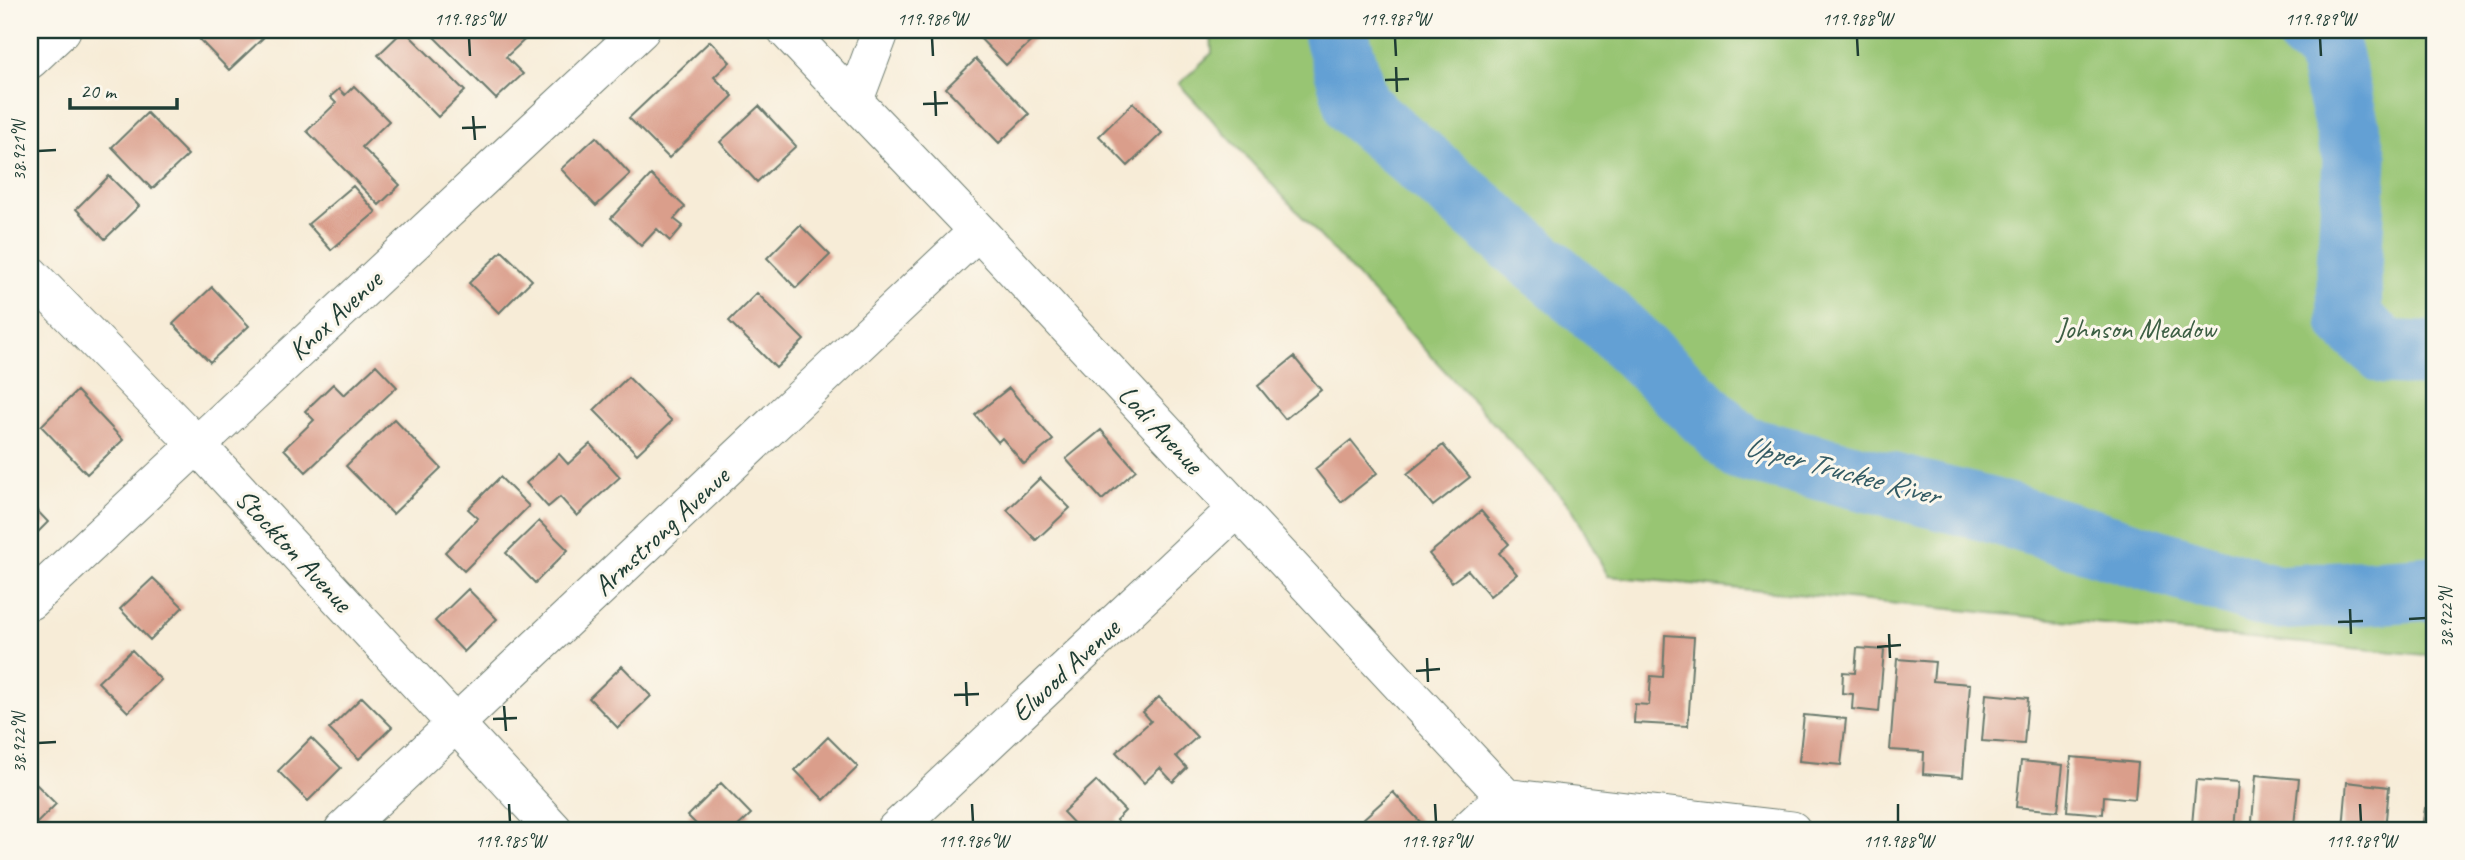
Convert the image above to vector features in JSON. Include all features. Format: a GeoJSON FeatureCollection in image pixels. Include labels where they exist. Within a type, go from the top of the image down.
{"type":"FeatureCollection","features":[{"type":"Feature","properties":{"kind":"street"},"geometry":{"type":"LineString","coordinates":[[30,60],[62,30]]}},
{"type":"Feature","properties":{"kind":"street","name":"Knox Avenue"},"geometry":{"type":"LineString","coordinates":[[30,601],[641,30]]}},
{"type":"Feature","properties":{"kind":"street","name":"Lodi Avenue"},"geometry":{"type":"LineString","coordinates":[[786,30],[978,231],[1235,510],[1536,830]]}},
{"type":"Feature","properties":{"kind":"street"},"geometry":{"type":"LineString","coordinates":[[854,102],[881,30]]}},
{"type":"Feature","properties":{"kind":"street","name":"Armstrong Avenue"},"geometry":{"type":"LineString","coordinates":[[343,830],[978,231]]}},
{"type":"Feature","properties":{"kind":"street","name":"Stockton Avenue"},"geometry":{"type":"LineString","coordinates":[[30,274],[197,445],[554,830]]}},
{"type":"Feature","properties":{"kind":"street","name":"Elwood Avenue"},"geometry":{"type":"LineString","coordinates":[[895,830],[1235,510]]}},
{"type":"Feature","properties":{"kind":"street"},"geometry":{"type":"LineString","coordinates":[[1468,830],[1503,797],[1792,830]]}},
{"type":"Feature","properties":{"kind":"green space","name":"Johnson Meadow"},"geometry":{"type":"Polygon","coordinates":[[[1211,30],[2435,30],[2435,656],[1608,576],[1572,508],[1179,84],[1212,53],[1211,30]]]}},
{"type":"Feature","properties":{"kind":"building"},"geometry":{"type":"Polygon","coordinates":[[[210,30],[255,30],[263,38],[229,70],[200,40],[210,30]]]}},
{"type":"Feature","properties":{"kind":"building"},"geometry":{"type":"Polygon","coordinates":[[[404,30],[465,91],[438,117],[378,55],[404,30]]]}},
{"type":"Feature","properties":{"kind":"building"},"geometry":{"type":"Polygon","coordinates":[[[427,30],[535,30],[506,57],[523,74],[496,99],[427,30]]]}},
{"type":"Feature","properties":{"kind":"building"},"geometry":{"type":"Polygon","coordinates":[[[972,30],[1035,30],[1039,34],[1006,65],[972,30]]]}},
{"type":"Feature","properties":{"kind":"building"},"geometry":{"type":"Polygon","coordinates":[[[710,41],[730,62],[714,77],[733,96],[669,158],[629,118],[710,41]]]}},
{"type":"Feature","properties":{"kind":"building"},"geometry":{"type":"Polygon","coordinates":[[[976,59],[1029,114],[999,143],[946,88],[976,59]]]}},
{"type":"Feature","properties":{"kind":"building"},"geometry":{"type":"Polygon","coordinates":[[[354,86],[389,121],[362,147],[400,185],[379,205],[307,131],[336,103],[330,97],[339,89],[345,95],[354,86]]]}},
{"type":"Feature","properties":{"kind":"building"},"geometry":{"type":"Polygon","coordinates":[[[1133,103],[1162,133],[1128,166],[1099,136],[1133,103]]]}},
{"type":"Feature","properties":{"kind":"building"},"geometry":{"type":"Polygon","coordinates":[[[759,106],[796,146],[757,182],[720,142],[759,106]]]}},
{"type":"Feature","properties":{"kind":"building"},"geometry":{"type":"Polygon","coordinates":[[[147,113],[188,155],[152,189],[112,147],[147,113]]]}},
{"type":"Feature","properties":{"kind":"building"},"geometry":{"type":"Polygon","coordinates":[[[596,137],[630,174],[596,206],[561,169],[596,137]]]}},
{"type":"Feature","properties":{"kind":"building"},"geometry":{"type":"Polygon","coordinates":[[[651,175],[685,207],[674,219],[683,226],[670,241],[657,229],[641,246],[611,218],[651,175]]]}},
{"type":"Feature","properties":{"kind":"building"},"geometry":{"type":"Polygon","coordinates":[[[109,176],[139,206],[105,239],[76,209],[109,176]]]}},
{"type":"Feature","properties":{"kind":"building"},"geometry":{"type":"Polygon","coordinates":[[[353,186],[376,212],[331,250],[308,224],[353,186]]]}},
{"type":"Feature","properties":{"kind":"building"},"geometry":{"type":"Polygon","coordinates":[[[800,225],[830,255],[796,288],[767,258],[800,225]]]}},
{"type":"Feature","properties":{"kind":"building"},"geometry":{"type":"Polygon","coordinates":[[[502,251],[532,280],[499,313],[469,283],[502,251]]]}},
{"type":"Feature","properties":{"kind":"building"},"geometry":{"type":"Polygon","coordinates":[[[212,287],[249,326],[210,362],[173,324],[212,287]]]}},
{"type":"Feature","properties":{"kind":"building"},"geometry":{"type":"Polygon","coordinates":[[[757,293],[804,340],[776,368],[729,321],[757,293]]]}},
{"type":"Feature","properties":{"kind":"building"},"geometry":{"type":"Polygon","coordinates":[[[1294,357],[1321,390],[1285,419],[1258,386],[1294,357]]]}},
{"type":"Feature","properties":{"kind":"building"},"geometry":{"type":"Polygon","coordinates":[[[376,365],[397,387],[306,472],[284,449],[314,420],[305,411],[333,384],[344,395],[376,365]]]}},
{"type":"Feature","properties":{"kind":"building"},"geometry":{"type":"Polygon","coordinates":[[[628,377],[672,421],[637,454],[594,410],[628,377]]]}},
{"type":"Feature","properties":{"kind":"building"},"geometry":{"type":"Polygon","coordinates":[[[1009,388],[1053,440],[1024,464],[1002,438],[998,442],[975,415],[1009,388]]]}},
{"type":"Feature","properties":{"kind":"building"},"geometry":{"type":"Polygon","coordinates":[[[77,391],[123,440],[87,474],[41,426],[77,391]]]}},
{"type":"Feature","properties":{"kind":"building"},"geometry":{"type":"Polygon","coordinates":[[[394,419],[441,468],[393,514],[346,466],[394,419]]]}},
{"type":"Feature","properties":{"kind":"building"},"geometry":{"type":"Polygon","coordinates":[[[1101,430],[1136,470],[1102,500],[1066,459],[1101,430]]]}},
{"type":"Feature","properties":{"kind":"building"},"geometry":{"type":"Polygon","coordinates":[[[1351,440],[1377,473],[1341,502],[1315,469],[1351,440]]]}},
{"type":"Feature","properties":{"kind":"building"},"geometry":{"type":"Polygon","coordinates":[[[590,444],[620,477],[577,516],[560,497],[548,507],[526,483],[559,454],[568,464],[590,444]]]}},
{"type":"Feature","properties":{"kind":"building"},"geometry":{"type":"Polygon","coordinates":[[[1443,445],[1470,477],[1433,506],[1407,474],[1443,445]]]}},
{"type":"Feature","properties":{"kind":"building"},"geometry":{"type":"Polygon","coordinates":[[[500,477],[529,506],[464,571],[445,552],[478,518],[468,509],[500,477]]]}},
{"type":"Feature","properties":{"kind":"building"},"geometry":{"type":"Polygon","coordinates":[[[1040,478],[1070,508],[1036,540],[1007,510],[1040,478]]]}},
{"type":"Feature","properties":{"kind":"building"},"geometry":{"type":"Polygon","coordinates":[[[30,503],[48,522],[30,540],[30,503]]]}},
{"type":"Feature","properties":{"kind":"building"},"geometry":{"type":"Polygon","coordinates":[[[1481,511],[1509,544],[1499,553],[1517,574],[1490,596],[1468,570],[1452,582],[1429,554],[1481,511]]]}},
{"type":"Feature","properties":{"kind":"building"},"geometry":{"type":"Polygon","coordinates":[[[539,521],[568,550],[535,583],[506,553],[539,521]]]}},
{"type":"Feature","properties":{"kind":"building"},"geometry":{"type":"Polygon","coordinates":[[[153,578],[183,607],[150,640],[120,609],[153,578]]]}},
{"type":"Feature","properties":{"kind":"building"},"geometry":{"type":"Polygon","coordinates":[[[468,589],[497,619],[464,652],[435,621],[468,589]]]}},
{"type":"Feature","properties":{"kind":"building"},"geometry":{"type":"Polygon","coordinates":[[[1665,635],[1694,637],[1688,726],[1634,723],[1635,704],[1649,705],[1651,676],[1663,677],[1665,635]]]}},
{"type":"Feature","properties":{"kind":"building"},"geometry":{"type":"Polygon","coordinates":[[[1857,648],[1884,650],[1879,712],[1852,709],[1853,694],[1842,693],[1843,672],[1855,673],[1857,648]]]}},
{"type":"Feature","properties":{"kind":"building"},"geometry":{"type":"Polygon","coordinates":[[[132,650],[161,680],[128,712],[98,682],[132,650]]]}},
{"type":"Feature","properties":{"kind":"building"},"geometry":{"type":"Polygon","coordinates":[[[1897,659],[1935,662],[1933,681],[1970,684],[1963,777],[1923,774],[1924,752],[1890,750],[1897,659]]]}},
{"type":"Feature","properties":{"kind":"building"},"geometry":{"type":"Polygon","coordinates":[[[622,666],[651,696],[618,728],[589,698],[622,666]]]}},
{"type":"Feature","properties":{"kind":"building"},"geometry":{"type":"Polygon","coordinates":[[[1986,694],[2028,698],[2024,744],[1982,741],[1986,694]]]}},
{"type":"Feature","properties":{"kind":"building"},"geometry":{"type":"Polygon","coordinates":[[[362,697],[392,727],[359,759],[329,729],[362,697]]]}},
{"type":"Feature","properties":{"kind":"building"},"geometry":{"type":"Polygon","coordinates":[[[1159,697],[1197,737],[1176,756],[1187,768],[1173,782],[1160,768],[1144,783],[1116,752],[1151,721],[1143,712],[1159,697]]]}},
{"type":"Feature","properties":{"kind":"building"},"geometry":{"type":"Polygon","coordinates":[[[1804,715],[1846,719],[1841,765],[1799,761],[1804,715]]]}},
{"type":"Feature","properties":{"kind":"building"},"geometry":{"type":"Polygon","coordinates":[[[828,737],[858,767],[824,800],[795,770],[828,737]]]}},
{"type":"Feature","properties":{"kind":"building"},"geometry":{"type":"Polygon","coordinates":[[[311,738],[341,768],[308,801],[278,771],[311,738]]]}},
{"type":"Feature","properties":{"kind":"building"},"geometry":{"type":"Polygon","coordinates":[[[2071,757],[2138,763],[2135,799],[2104,796],[2103,814],[2067,811],[2071,757]]]}},
{"type":"Feature","properties":{"kind":"building"},"geometry":{"type":"Polygon","coordinates":[[[2021,761],[2063,765],[2058,811],[2016,807],[2021,761]]]}},
{"type":"Feature","properties":{"kind":"building"},"geometry":{"type":"Polygon","coordinates":[[[2256,775],[2299,779],[2294,825],[2252,821],[2256,775]]]}},
{"type":"Feature","properties":{"kind":"building"},"geometry":{"type":"Polygon","coordinates":[[[30,778],[56,804],[31,829],[30,828],[30,778]]]}},
{"type":"Feature","properties":{"kind":"building"},"geometry":{"type":"Polygon","coordinates":[[[2196,780],[2238,783],[2234,830],[2192,825],[2196,780]]]}},
{"type":"Feature","properties":{"kind":"building"},"geometry":{"type":"Polygon","coordinates":[[[1096,781],[1125,811],[1116,820],[1125,830],[1080,830],[1063,812],[1096,781]]]}},
{"type":"Feature","properties":{"kind":"building"},"geometry":{"type":"Polygon","coordinates":[[[2347,782],[2389,787],[2385,830],[2343,829],[2347,782]]]}},
{"type":"Feature","properties":{"kind":"building"},"geometry":{"type":"Polygon","coordinates":[[[721,783],[751,814],[734,830],[702,830],[688,816],[721,783]]]}},
{"type":"Feature","properties":{"kind":"building"},"geometry":{"type":"Polygon","coordinates":[[[1393,792],[1422,824],[1415,830],[1351,830],[1393,792]]]}},
{"type":"Feature","properties":{"kind":"building"},"geometry":{"type":"Polygon","coordinates":[[[2425,808],[2435,809],[2435,830],[2410,830],[2411,827],[2422,828],[2425,808]]]}},
{"type":"Feature","properties":{"kind":"waterway","name":"Upper Truckee River"},"geometry":{"type":"LineString","coordinates":[[1335,30],[1358,108],[1607,320],[1741,448],[1990,510],[2277,598],[2435,588]]}},
{"type":"Feature","properties":{"kind":"waterway","name":"Upper Truckee River"},"geometry":{"type":"LineString","coordinates":[[2306,30],[2328,50],[2355,158],[2349,269],[2350,321],[2386,352],[2435,355]]}}]}
